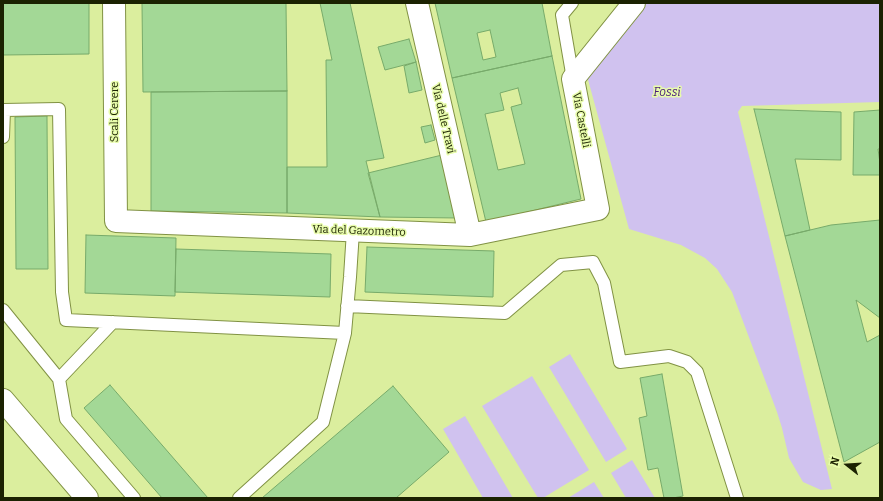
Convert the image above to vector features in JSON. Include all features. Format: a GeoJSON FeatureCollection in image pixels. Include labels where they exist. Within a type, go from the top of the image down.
{"type":"FeatureCollection","features":[{"type":"Feature","properties":{"kind":"street","name":"Scali Cerere"},"geometry":{"type":"LineString","coordinates":[[114,3],[116,221]]}},
{"type":"Feature","properties":{"kind":"street","name":"Via delle Travi"},"geometry":{"type":"LineString","coordinates":[[416,3],[470,235]]}},
{"type":"Feature","properties":{"kind":"street","name":"Via Castelli"},"geometry":{"type":"LineString","coordinates":[[598,209],[573,78],[634,3]]}},
{"type":"Feature","properties":{"kind":"street","name":"Via del Gazometro"},"geometry":{"type":"LineString","coordinates":[[116,221],[470,235],[598,209]]}},
{"type":"Feature","properties":{"kind":"street"},"geometry":{"type":"LineString","coordinates":[[3,400],[87,498]]}},
{"type":"Feature","properties":{"kind":"lane"},"geometry":{"type":"LineString","coordinates":[[572,3],[562,15],[573,78]]}},
{"type":"Feature","properties":{"kind":"lane"},"geometry":{"type":"LineString","coordinates":[[3,137],[4,110],[59,109],[62,292],[66,320],[345,333]]}},
{"type":"Feature","properties":{"kind":"lane"},"geometry":{"type":"LineString","coordinates":[[240,498],[323,422],[345,333],[353,231]]}},
{"type":"Feature","properties":{"kind":"lane"},"geometry":{"type":"LineString","coordinates":[[347,306],[505,313],[561,265],[593,262],[604,283],[620,362],[669,356],[687,362],[697,372],[737,498]]}},
{"type":"Feature","properties":{"kind":"lane"},"geometry":{"type":"LineString","coordinates":[[3,310],[60,380],[66,419],[134,498]]}},
{"type":"Feature","properties":{"kind":"lane"},"geometry":{"type":"LineString","coordinates":[[60,380],[113,322]]}},
{"type":"Feature","properties":{"kind":"water","name":"Fossi"},"geometry":{"type":"Polygon","coordinates":[[[645,3],[880,3],[880,102],[742,106],[738,112],[832,489],[821,490],[803,482],[789,458],[777,412],[732,292],[717,269],[705,258],[681,245],[629,229],[587,76],[645,3]]]}},
{"type":"Feature","properties":{"kind":"water"},"geometry":{"type":"Polygon","coordinates":[[[570,354],[627,449],[606,462],[549,367],[570,354]]]}},
{"type":"Feature","properties":{"kind":"water"},"geometry":{"type":"Polygon","coordinates":[[[532,376],[589,470],[543,498],[538,498],[482,406],[532,376]]]}},
{"type":"Feature","properties":{"kind":"water"},"geometry":{"type":"Polygon","coordinates":[[[465,416],[513,498],[483,498],[443,429],[465,416]]]}},
{"type":"Feature","properties":{"kind":"water"},"geometry":{"type":"Polygon","coordinates":[[[632,460],[655,498],[626,498],[611,473],[632,460]]]}},
{"type":"Feature","properties":{"kind":"water"},"geometry":{"type":"Polygon","coordinates":[[[594,482],[604,498],[568,498],[594,482]]]}},
{"type":"Feature","properties":{"kind":"building"},"geometry":{"type":"Polygon","coordinates":[[[3,3],[89,3],[89,54],[3,55],[3,3]]]}},
{"type":"Feature","properties":{"kind":"building"},"geometry":{"type":"Polygon","coordinates":[[[142,3],[286,3],[287,91],[143,92],[142,3]]]}},
{"type":"Feature","properties":{"kind":"building"},"geometry":{"type":"Polygon","coordinates":[[[320,3],[350,3],[384,158],[366,161],[380,217],[287,213],[287,167],[327,167],[326,60],[332,60],[320,3]]]}},
{"type":"Feature","properties":{"kind":"building"},"geometry":{"type":"Polygon","coordinates":[[[435,3],[542,3],[552,56],[452,78],[435,3]],[[490,30],[477,33],[483,60],[496,57],[490,30]]]}},
{"type":"Feature","properties":{"kind":"building"},"geometry":{"type":"Polygon","coordinates":[[[409,39],[416,62],[385,70],[378,47],[409,39]]]}},
{"type":"Feature","properties":{"kind":"building"},"geometry":{"type":"Polygon","coordinates":[[[552,56],[581,199],[486,222],[452,78],[552,56]],[[518,88],[500,93],[504,110],[485,114],[498,170],[525,164],[511,107],[522,104],[518,88]]]}},
{"type":"Feature","properties":{"kind":"building"},"geometry":{"type":"Polygon","coordinates":[[[416,62],[422,90],[409,93],[404,66],[416,62]]]}},
{"type":"Feature","properties":{"kind":"building"},"geometry":{"type":"Polygon","coordinates":[[[287,91],[287,213],[151,211],[151,92],[287,91]]]}},
{"type":"Feature","properties":{"kind":"building"},"geometry":{"type":"Polygon","coordinates":[[[754,109],[841,112],[841,160],[795,159],[810,230],[785,236],[754,109]]]}},
{"type":"Feature","properties":{"kind":"building"},"geometry":{"type":"Polygon","coordinates":[[[880,110],[880,149],[878,149],[880,175],[853,175],[854,112],[880,110]]]}},
{"type":"Feature","properties":{"kind":"building"},"geometry":{"type":"Polygon","coordinates":[[[47,116],[48,269],[16,269],[15,117],[47,116]]]}},
{"type":"Feature","properties":{"kind":"building"},"geometry":{"type":"Polygon","coordinates":[[[431,125],[435,140],[425,143],[421,127],[431,125]]]}},
{"type":"Feature","properties":{"kind":"building"},"geometry":{"type":"Polygon","coordinates":[[[442,155],[458,218],[380,217],[368,173],[442,155]]]}},
{"type":"Feature","properties":{"kind":"building"},"geometry":{"type":"Polygon","coordinates":[[[880,220],[880,318],[856,300],[867,342],[880,335],[880,442],[844,462],[785,236],[831,225],[880,220]]]}},
{"type":"Feature","properties":{"kind":"building"},"geometry":{"type":"Polygon","coordinates":[[[86,235],[176,238],[175,296],[85,293],[86,235]]]}},
{"type":"Feature","properties":{"kind":"building"},"geometry":{"type":"Polygon","coordinates":[[[367,247],[494,251],[493,297],[365,292],[367,247]]]}},
{"type":"Feature","properties":{"kind":"building"},"geometry":{"type":"Polygon","coordinates":[[[176,249],[331,254],[330,297],[175,292],[176,249]]]}},
{"type":"Feature","properties":{"kind":"building"},"geometry":{"type":"Polygon","coordinates":[[[662,374],[683,496],[673,498],[664,498],[658,468],[648,470],[639,418],[647,416],[640,378],[662,374]]]}},
{"type":"Feature","properties":{"kind":"building"},"geometry":{"type":"Polygon","coordinates":[[[110,385],[208,498],[162,498],[84,408],[110,385]]]}},
{"type":"Feature","properties":{"kind":"building"},"geometry":{"type":"Polygon","coordinates":[[[393,386],[449,452],[396,498],[262,498],[393,386]]]}}]}
